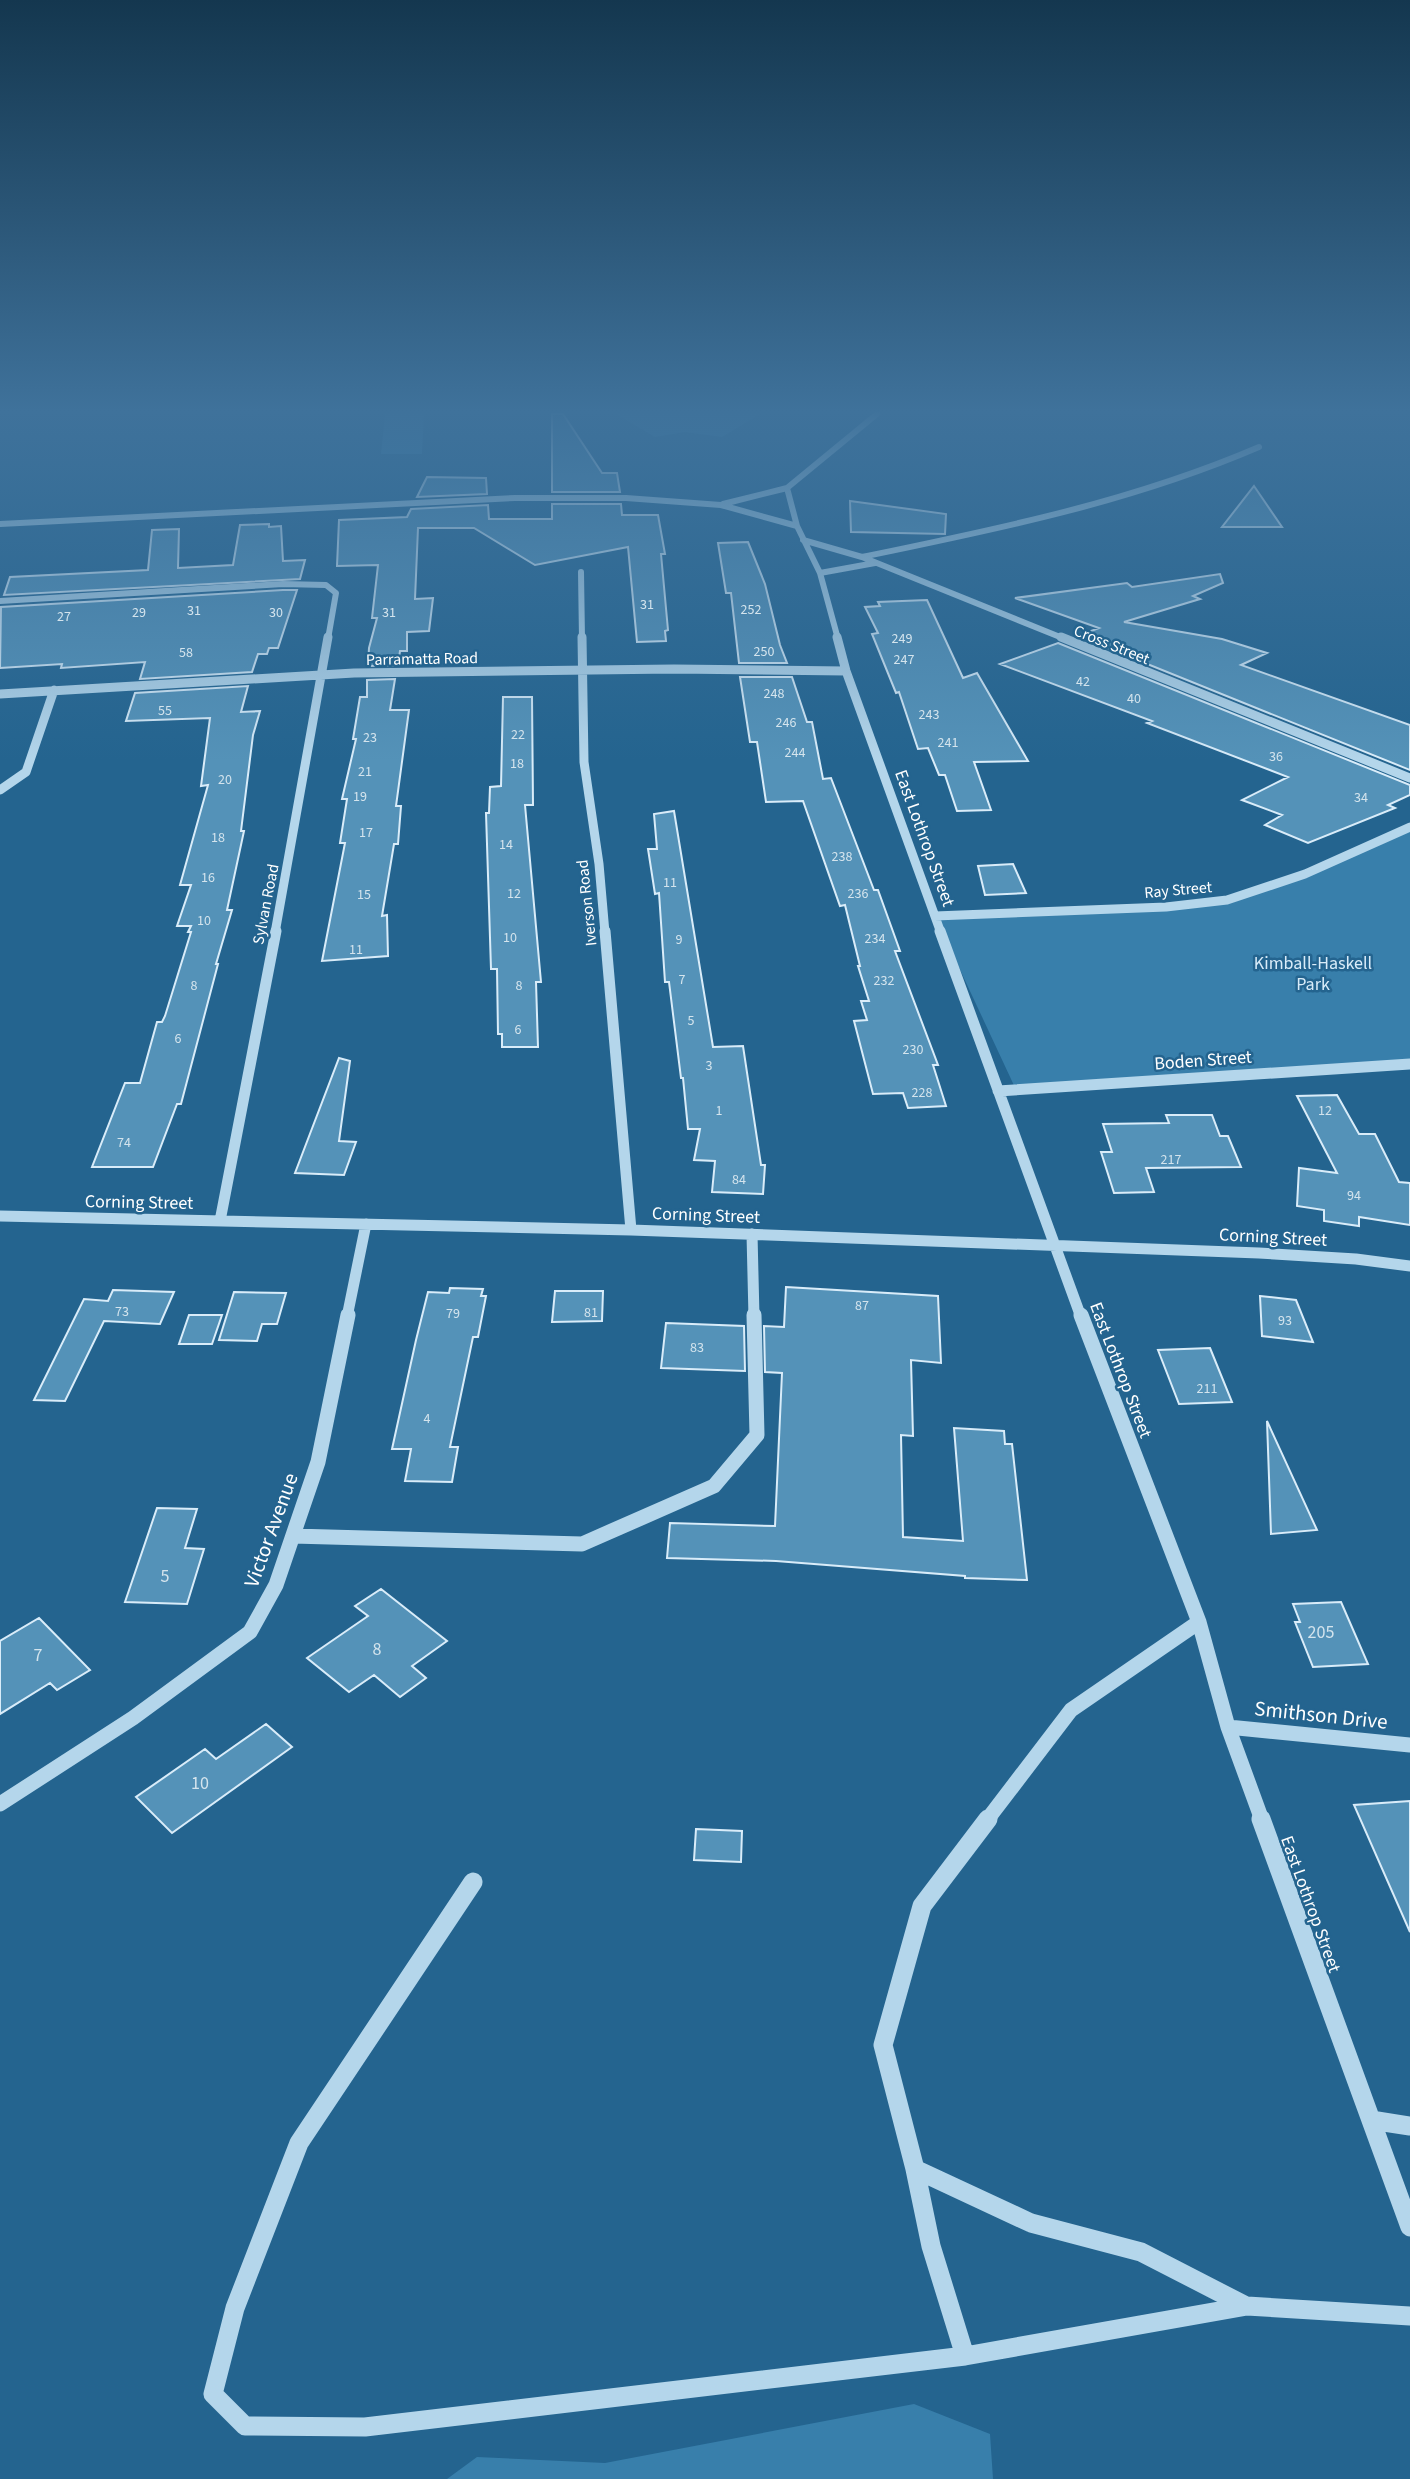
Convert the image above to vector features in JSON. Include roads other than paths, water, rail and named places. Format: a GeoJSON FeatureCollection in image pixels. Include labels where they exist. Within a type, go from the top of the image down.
{"type":"FeatureCollection","features":[{"type":"Feature","properties":{"kind":"street","name":"East Lothrop Street"},"geometry":{"type":"LineString","coordinates":[[798,530],[820,573],[846,671],[1054,1246],[1199,1622],[1228,1727],[1410,2227]]}},
{"type":"Feature","properties":{"kind":"street"},"geometry":{"type":"LineString","coordinates":[[862,557],[1002,530]]}},
{"type":"Feature","properties":{"kind":"street","name":"Cross Street"},"geometry":{"type":"LineString","coordinates":[[803,540],[862,557],[1410,778]]}},
{"type":"Feature","properties":{"kind":"street"},"geometry":{"type":"LineString","coordinates":[[820,573],[876,563]]}},
{"type":"Feature","properties":{"kind":"street","name":"Iverson Road"},"geometry":{"type":"LineString","coordinates":[[581,572],[584,762],[599,864],[631,1230]]}},
{"type":"Feature","properties":{"kind":"street","name":"Sylvan Road"},"geometry":{"type":"LineString","coordinates":[[0,601],[283,584],[326,585],[336,593],[300,805],[220,1221]]}},
{"type":"Feature","properties":{"kind":"street","name":"Parramatta Road"},"geometry":{"type":"LineString","coordinates":[[0,694],[321,675],[583,670],[846,671]]}},
{"type":"Feature","properties":{"kind":"street"},"geometry":{"type":"LineString","coordinates":[[0,790],[26,772],[54,690]]}},
{"type":"Feature","properties":{"kind":"street","name":"Ray Street"},"geometry":{"type":"LineString","coordinates":[[935,916],[1166,907],[1227,900],[1305,874],[1410,827]]}},
{"type":"Feature","properties":{"kind":"street","name":"Boden Street"},"geometry":{"type":"LineString","coordinates":[[998,1091],[1410,1064]]}},
{"type":"Feature","properties":{"kind":"street","name":"Corning Street"},"geometry":{"type":"LineString","coordinates":[[0,1216],[752,1234],[1259,1253],[1356,1259],[1410,1266]]}},
{"type":"Feature","properties":{"kind":"street","name":"Victor Avenue"},"geometry":{"type":"LineString","coordinates":[[0,1804],[133,1718],[250,1632],[276,1585],[318,1462],[366,1224]]}},
{"type":"Feature","properties":{"kind":"street"},"geometry":{"type":"LineString","coordinates":[[293,1536],[582,1544],[713,1486],[757,1435],[752,1234]]}},
{"type":"Feature","properties":{"kind":"street"},"geometry":{"type":"LineString","coordinates":[[965,2356],[931,2246],[915,2169],[883,2045],[922,1906],[1071,1710],[1199,1622]]}},
{"type":"Feature","properties":{"kind":"street","name":"Smithson Drive"},"geometry":{"type":"LineString","coordinates":[[1228,1727],[1410,1745]]}},
{"type":"Feature","properties":{"kind":"street"},"geometry":{"type":"LineString","coordinates":[[473,1882],[299,2143],[235,2308],[213,2394],[245,2426],[365,2427],[965,2356],[1247,2306],[1410,2316]]}},
{"type":"Feature","properties":{"kind":"street"},"geometry":{"type":"LineString","coordinates":[[1371,2120],[1410,2126]]}},
{"type":"Feature","properties":{"kind":"street"},"geometry":{"type":"LineString","coordinates":[[915,2169],[1031,2223],[1141,2252],[1247,2306]]}},
{"type":"Feature","properties":{"kind":"park label","name":"Kimball-Haskell Park"},"geometry":{"type":"Point","coordinates":[1313,974]}}]}
